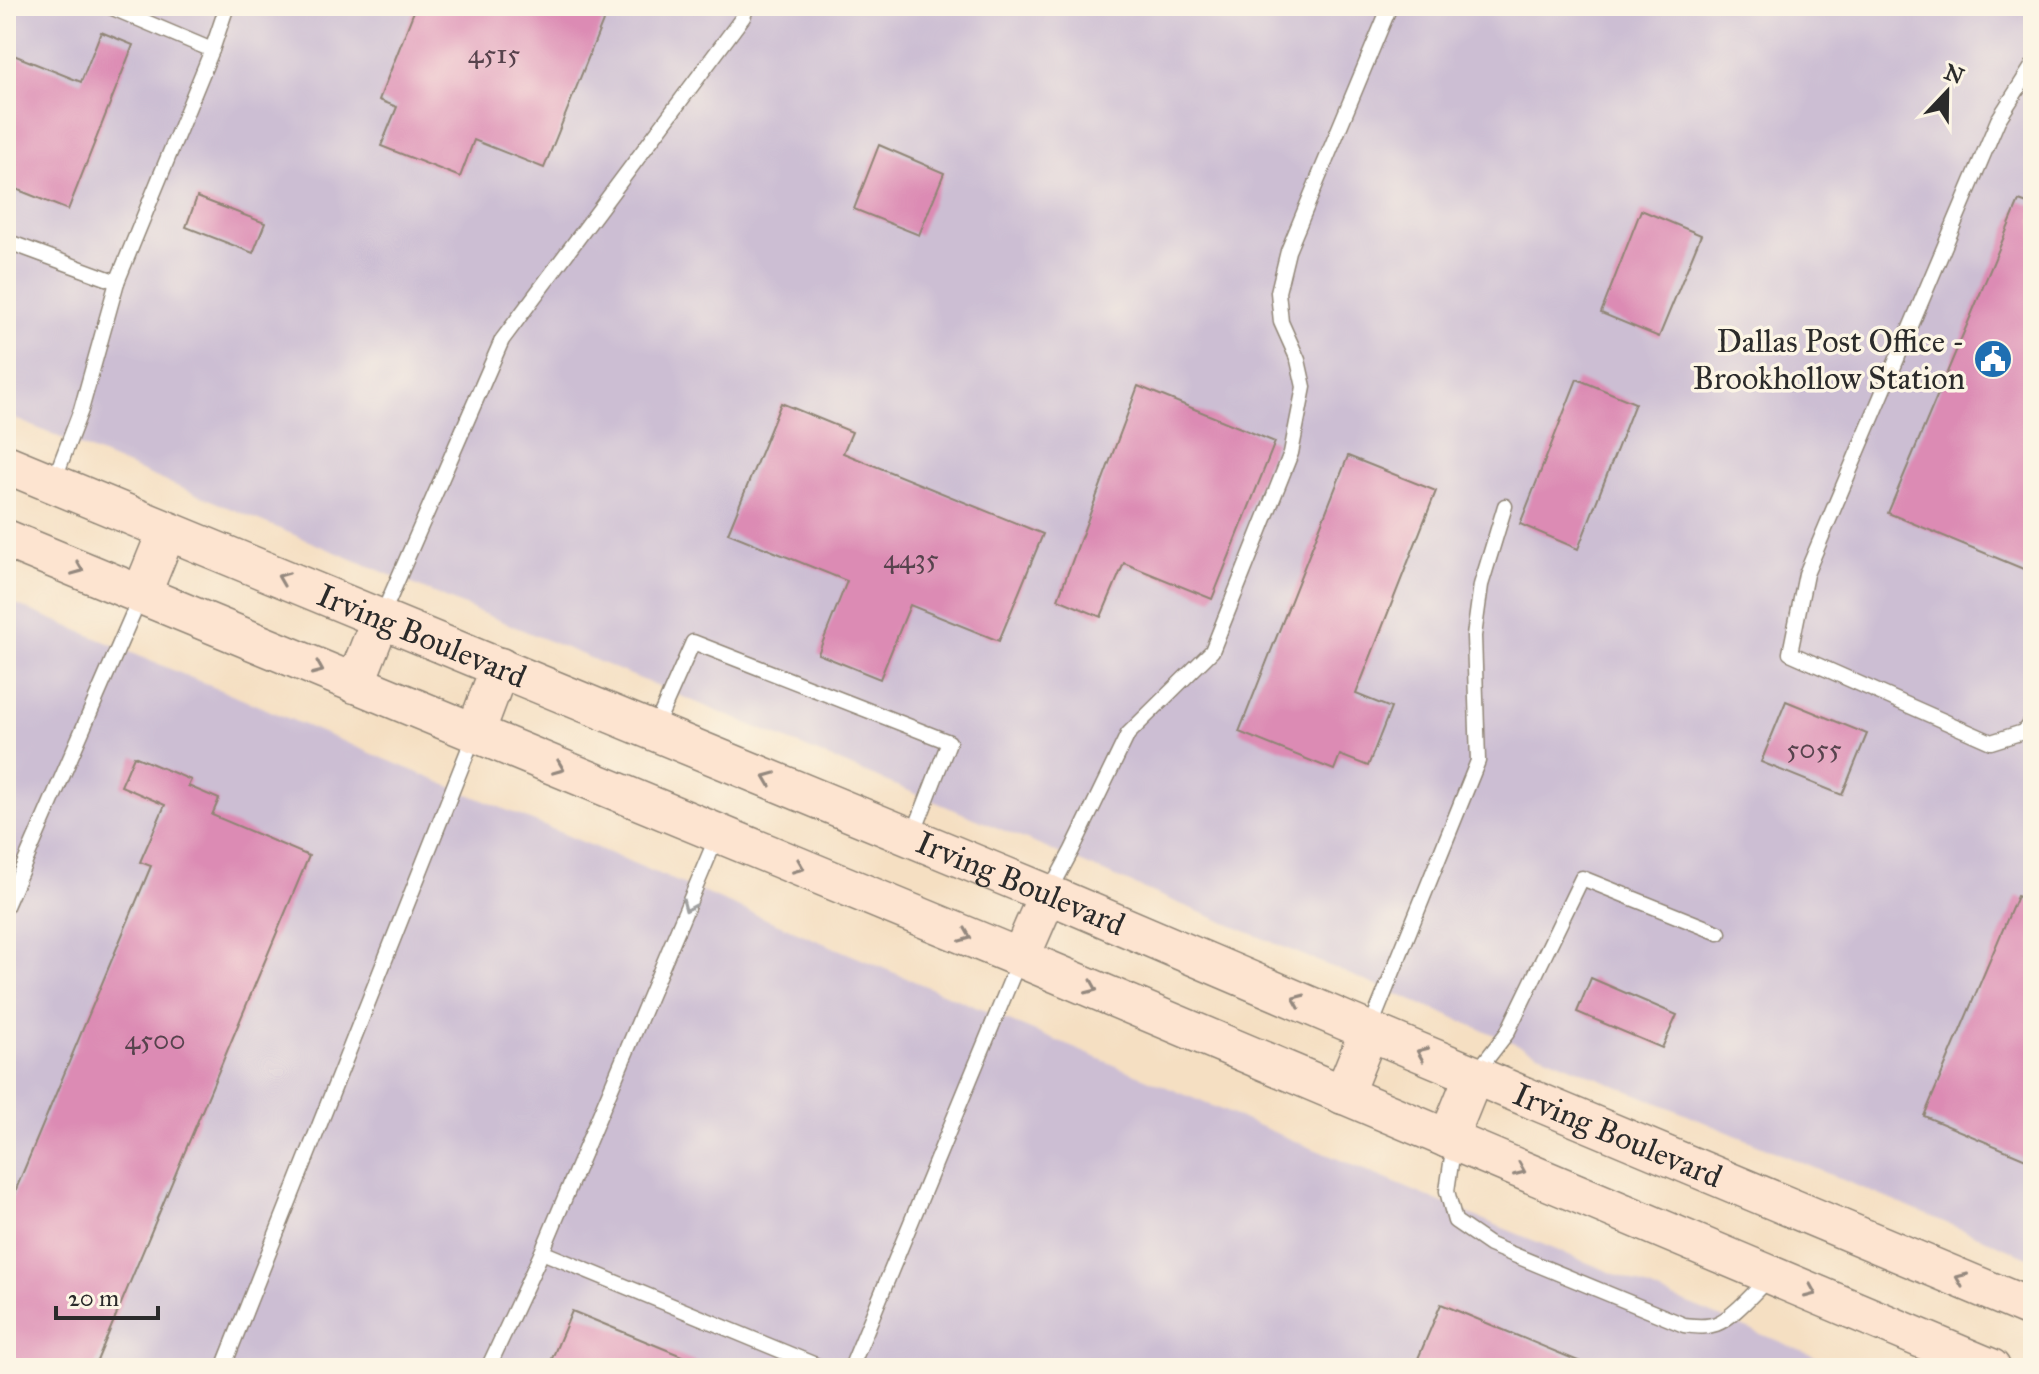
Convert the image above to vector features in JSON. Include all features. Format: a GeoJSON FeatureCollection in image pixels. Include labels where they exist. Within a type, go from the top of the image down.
{"type":"FeatureCollection","features":[{"type":"Feature","properties":{"kind":"main road","name":"Irving Boulevard"},"geometry":{"type":"LineString","coordinates":[[6,464],[1048,894],[2033,1309]]}},
{"type":"Feature","properties":{"kind":"main road"},"geometry":{"type":"LineString","coordinates":[[141,595],[167,531]]}},
{"type":"Feature","properties":{"kind":"main road"},"geometry":{"type":"LineString","coordinates":[[8,541],[1020,958],[1983,1366]]}},
{"type":"Feature","properties":{"kind":"main road"},"geometry":{"type":"LineString","coordinates":[[355,684],[381,618]]}},
{"type":"Feature","properties":{"kind":"main road"},"geometry":{"type":"LineString","coordinates":[[475,733],[500,667]]}},
{"type":"Feature","properties":{"kind":"main road"},"geometry":{"type":"LineString","coordinates":[[1020,958],[1048,894]]}},
{"type":"Feature","properties":{"kind":"main road"},"geometry":{"type":"LineString","coordinates":[[1343,1095],[1369,1031]]}},
{"type":"Feature","properties":{"kind":"main road"},"geometry":{"type":"LineString","coordinates":[[1451,1141],[1474,1075]]}},
{"type":"Feature","properties":{"kind":"lane"},"geometry":{"type":"LineString","coordinates":[[108,6],[212,50]]}},
{"type":"Feature","properties":{"kind":"lane"},"geometry":{"type":"LineString","coordinates":[[53,483],[81,410],[117,282],[227,6]]}},
{"type":"Feature","properties":{"kind":"lane"},"geometry":{"type":"LineString","coordinates":[[381,618],[502,340],[743,17],[747,6]]}},
{"type":"Feature","properties":{"kind":"lane"},"geometry":{"type":"LineString","coordinates":[[1048,894],[1128,734],[1212,651],[1291,453],[1304,387],[1298,360],[1281,322],[1278,292],[1288,251],[1390,6]]}},
{"type":"Feature","properties":{"kind":"lane"},"geometry":{"type":"LineString","coordinates":[[2033,65],[1998,120],[1806,574],[1790,653],[1991,742],[2023,732],[2033,720]]}},
{"type":"Feature","properties":{"kind":"lane"},"geometry":{"type":"LineString","coordinates":[[6,241],[117,282]]}},
{"type":"Feature","properties":{"kind":"lane"},"geometry":{"type":"LineString","coordinates":[[1369,1031],[1478,761],[1474,636],[1481,585],[1505,506]]}},
{"type":"Feature","properties":{"kind":"lane"},"geometry":{"type":"LineString","coordinates":[[6,906],[141,595]]}},
{"type":"Feature","properties":{"kind":"lane"},"geometry":{"type":"LineString","coordinates":[[654,731],[693,642],[949,742],[912,838]]}},
{"type":"Feature","properties":{"kind":"lane"},"geometry":{"type":"LineString","coordinates":[[223,1368],[475,733]]}},
{"type":"Feature","properties":{"kind":"lane"},"geometry":{"type":"LineString","coordinates":[[488,1368],[542,1252],[719,834]]}},
{"type":"Feature","properties":{"kind":"lane"},"geometry":{"type":"LineString","coordinates":[[1474,1075],[1507,1033],[1582,878],[1719,933]]}},
{"type":"Feature","properties":{"kind":"lane"},"geometry":{"type":"LineString","coordinates":[[851,1368],[1020,958]]}},
{"type":"Feature","properties":{"kind":"lane"},"geometry":{"type":"LineString","coordinates":[[1451,1141],[1447,1191],[1455,1221],[1504,1251],[1684,1325],[1718,1324],[1772,1276]]}},
{"type":"Feature","properties":{"kind":"lane"},"geometry":{"type":"LineString","coordinates":[[542,1252],[823,1368]]}},
{"type":"Feature","properties":{"kind":"shaded area"},"geometry":{"type":"Polygon","coordinates":[[[6,6],[2033,6],[2033,1259],[6,415],[6,6]]]}},
{"type":"Feature","properties":{"kind":"shaded area"},"geometry":{"type":"Polygon","coordinates":[[[6,600],[1462,1211],[1843,1368],[6,1368],[6,600]]]}},
{"type":"Feature","properties":{"kind":"building"},"geometry":{"type":"Polygon","coordinates":[[[416,6],[609,6],[544,168],[474,140],[460,177],[381,146],[397,107],[379,100],[416,6]]]}},
{"type":"Feature","properties":{"kind":"building"},"geometry":{"type":"Polygon","coordinates":[[[101,32],[133,45],[68,210],[6,185],[6,52],[81,82],[101,32]]]}},
{"type":"Feature","properties":{"kind":"building"},"geometry":{"type":"Polygon","coordinates":[[[879,145],[944,173],[919,235],[854,209],[879,145]]]}},
{"type":"Feature","properties":{"kind":"building"},"geometry":{"type":"Polygon","coordinates":[[[197,197],[265,223],[253,253],[186,227],[197,197]]]}},
{"type":"Feature","properties":{"kind":"building","name":"Dallas Post Office - Brookhollow Station"},"geometry":{"type":"Polygon","coordinates":[[[2019,201],[2033,206],[2033,573],[1888,513],[2019,201]]]}},
{"type":"Feature","properties":{"kind":"building"},"geometry":{"type":"Polygon","coordinates":[[[1641,210],[1701,235],[1659,337],[1601,313],[1641,210]]]}},
{"type":"Feature","properties":{"kind":"building"},"geometry":{"type":"Polygon","coordinates":[[[1577,379],[1635,403],[1578,549],[1520,524],[1577,379]]]}},
{"type":"Feature","properties":{"kind":"building"},"geometry":{"type":"Polygon","coordinates":[[[1138,386],[1275,442],[1212,599],[1124,563],[1101,617],[1058,599],[1138,386]]]}},
{"type":"Feature","properties":{"kind":"building"},"geometry":{"type":"Polygon","coordinates":[[[781,403],[852,432],[843,453],[1043,534],[999,641],[910,605],[880,679],[818,654],[847,581],[728,533],[781,403]]]}},
{"type":"Feature","properties":{"kind":"building"},"geometry":{"type":"Polygon","coordinates":[[[1348,456],[1436,491],[1356,694],[1391,708],[1368,766],[1340,755],[1334,770],[1239,732],[1348,456]]]}},
{"type":"Feature","properties":{"kind":"building"},"geometry":{"type":"Polygon","coordinates":[[[1786,701],[1867,734],[1842,795],[1761,762],[1786,701]]]}},
{"type":"Feature","properties":{"kind":"building"},"geometry":{"type":"Polygon","coordinates":[[[134,756],[191,780],[188,786],[219,799],[212,815],[309,856],[94,1368],[6,1368],[6,1213],[151,866],[140,862],[165,805],[121,786],[134,756]]]}},
{"type":"Feature","properties":{"kind":"building"},"geometry":{"type":"Polygon","coordinates":[[[2017,896],[2033,903],[2033,1162],[1924,1116],[2017,896]]]}},
{"type":"Feature","properties":{"kind":"building"},"geometry":{"type":"Polygon","coordinates":[[[1591,978],[1677,1015],[1662,1048],[1577,1012],[1591,978]]]}},
{"type":"Feature","properties":{"kind":"building"},"geometry":{"type":"Polygon","coordinates":[[[1441,1304],[1595,1368],[1414,1368],[1441,1304]]]}},
{"type":"Feature","properties":{"kind":"building"},"geometry":{"type":"Polygon","coordinates":[[[572,1311],[711,1368],[548,1368],[572,1311]]]}},
{"type":"Feature","properties":{"kind":"place","name":"Dallas Post Office - Brookhollow Station"},"geometry":{"type":"Point","coordinates":[1993,359]}}]}
